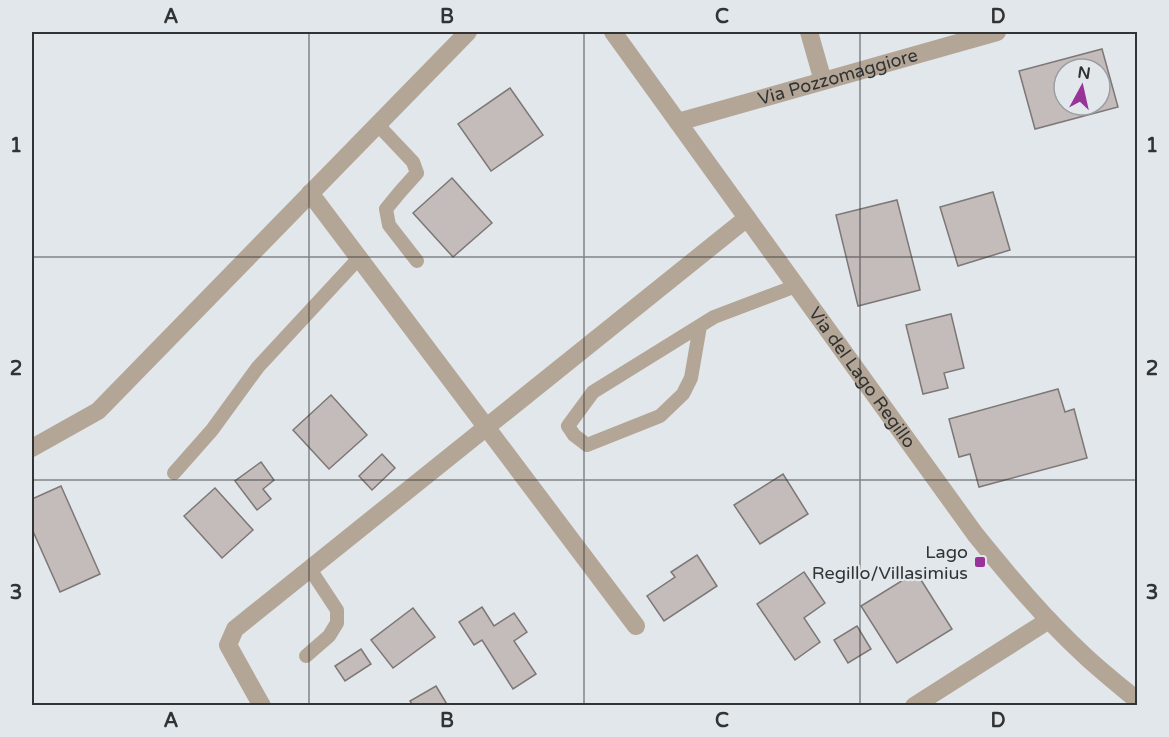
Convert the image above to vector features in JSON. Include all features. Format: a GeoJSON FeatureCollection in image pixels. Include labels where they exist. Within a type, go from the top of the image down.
{"type":"FeatureCollection","features":[{"type":"Feature","properties":{"kind":"street"},"geometry":{"type":"LineString","coordinates":[[32,448],[98,411],[468,32]]}},
{"type":"Feature","properties":{"kind":"street","name":"Via del Lago Regillo"},"geometry":{"type":"LineString","coordinates":[[613,32],[975,534],[1049,620],[1083,655],[1137,701]]}},
{"type":"Feature","properties":{"kind":"street"},"geometry":{"type":"LineString","coordinates":[[809,32],[823,81]]}},
{"type":"Feature","properties":{"kind":"street","name":"Via Pozzomaggiore"},"geometry":{"type":"LineString","coordinates":[[678,122],[997,32]]}},
{"type":"Feature","properties":{"kind":"street"},"geometry":{"type":"LineString","coordinates":[[310,193],[636,626]]}},
{"type":"Feature","properties":{"kind":"street"},"geometry":{"type":"LineString","coordinates":[[262,705],[228,645],[235,629],[747,218]]}},
{"type":"Feature","properties":{"kind":"street"},"geometry":{"type":"LineString","coordinates":[[914,705],[1049,620]]}},
{"type":"Feature","properties":{"kind":"lane"},"geometry":{"type":"LineString","coordinates":[[377,124],[413,162],[417,173],[386,209],[389,225],[417,261]]}},
{"type":"Feature","properties":{"kind":"lane"},"geometry":{"type":"LineString","coordinates":[[174,473],[212,430],[258,367],[359,258]]}},
{"type":"Feature","properties":{"kind":"lane"},"geometry":{"type":"LineString","coordinates":[[700,326],[691,378],[683,394],[660,416],[587,445],[574,435],[568,426],[593,392],[714,316],[796,286]]}},
{"type":"Feature","properties":{"kind":"lane"},"geometry":{"type":"LineString","coordinates":[[306,656],[329,636],[337,623],[337,610],[310,569]]}},
{"type":"Feature","properties":{"kind":"building"},"geometry":{"type":"Polygon","coordinates":[[[1102,49],[1104,57],[1072,57],[1102,49]]]}},
{"type":"Feature","properties":{"kind":"building"},"geometry":{"type":"Polygon","coordinates":[[[1052,62],[1052,117],[1080,117],[1035,129],[1019,71],[1052,62]]]}},
{"type":"Feature","properties":{"kind":"building"},"geometry":{"type":"Polygon","coordinates":[[[1112,85],[1118,107],[1112,109],[1112,85]]]}},
{"type":"Feature","properties":{"kind":"building"},"geometry":{"type":"Polygon","coordinates":[[[510,88],[543,135],[491,171],[458,124],[510,88]]]}},
{"type":"Feature","properties":{"kind":"building"},"geometry":{"type":"Polygon","coordinates":[[[452,178],[492,223],[453,257],[413,213],[452,178]]]}},
{"type":"Feature","properties":{"kind":"building"},"geometry":{"type":"Polygon","coordinates":[[[993,192],[1010,250],[958,266],[940,207],[993,192]]]}},
{"type":"Feature","properties":{"kind":"building"},"geometry":{"type":"Polygon","coordinates":[[[897,200],[920,290],[858,306],[836,215],[897,200]]]}},
{"type":"Feature","properties":{"kind":"building"},"geometry":{"type":"Polygon","coordinates":[[[951,314],[964,368],[944,373],[948,388],[923,394],[906,325],[951,314]]]}},
{"type":"Feature","properties":{"kind":"building"},"geometry":{"type":"Polygon","coordinates":[[[1058,389],[1065,412],[1074,409],[1087,458],[979,487],[970,454],[959,457],[949,419],[1058,389]]]}},
{"type":"Feature","properties":{"kind":"building"},"geometry":{"type":"Polygon","coordinates":[[[331,395],[367,435],[329,469],[293,430],[331,395]]]}},
{"type":"Feature","properties":{"kind":"building"},"geometry":{"type":"Polygon","coordinates":[[[382,454],[395,468],[372,490],[359,476],[382,454]]]}},
{"type":"Feature","properties":{"kind":"building"},"geometry":{"type":"Polygon","coordinates":[[[261,462],[274,480],[263,489],[271,499],[257,510],[235,481],[261,462]]]}},
{"type":"Feature","properties":{"kind":"building"},"geometry":{"type":"Polygon","coordinates":[[[783,474],[808,514],[760,544],[734,505],[783,474]]]}},
{"type":"Feature","properties":{"kind":"building"},"geometry":{"type":"Polygon","coordinates":[[[61,486],[100,574],[60,592],[32,529],[32,499],[61,486]]]}},
{"type":"Feature","properties":{"kind":"building"},"geometry":{"type":"Polygon","coordinates":[[[215,488],[253,530],[222,558],[184,516],[215,488]]]}},
{"type":"Feature","properties":{"kind":"building"},"geometry":{"type":"Polygon","coordinates":[[[697,555],[717,586],[664,621],[647,596],[675,577],[671,572],[697,555]]]}},
{"type":"Feature","properties":{"kind":"building"},"geometry":{"type":"Polygon","coordinates":[[[804,572],[825,603],[804,618],[820,642],[795,660],[757,604],[804,572]]]}},
{"type":"Feature","properties":{"kind":"building"},"geometry":{"type":"Polygon","coordinates":[[[916,572],[952,629],[897,663],[861,606],[916,572]]]}},
{"type":"Feature","properties":{"kind":"building"},"geometry":{"type":"Polygon","coordinates":[[[482,607],[494,626],[514,613],[527,632],[514,641],[536,674],[513,689],[482,640],[474,645],[459,622],[482,607]]]}},
{"type":"Feature","properties":{"kind":"building"},"geometry":{"type":"Polygon","coordinates":[[[413,608],[435,637],[393,668],[371,640],[413,608]]]}},
{"type":"Feature","properties":{"kind":"building"},"geometry":{"type":"Polygon","coordinates":[[[857,626],[871,649],[848,663],[834,640],[857,626]]]}},
{"type":"Feature","properties":{"kind":"building"},"geometry":{"type":"Polygon","coordinates":[[[361,649],[371,664],[345,681],[335,666],[361,649]]]}},
{"type":"Feature","properties":{"kind":"building"},"geometry":{"type":"Polygon","coordinates":[[[436,686],[448,706],[413,706],[410,701],[436,686]]]}},
{"type":"Feature","properties":{"kind":"place","name":"Lago Regillo/Villasimius"},"geometry":{"type":"Point","coordinates":[980,562]}}]}
